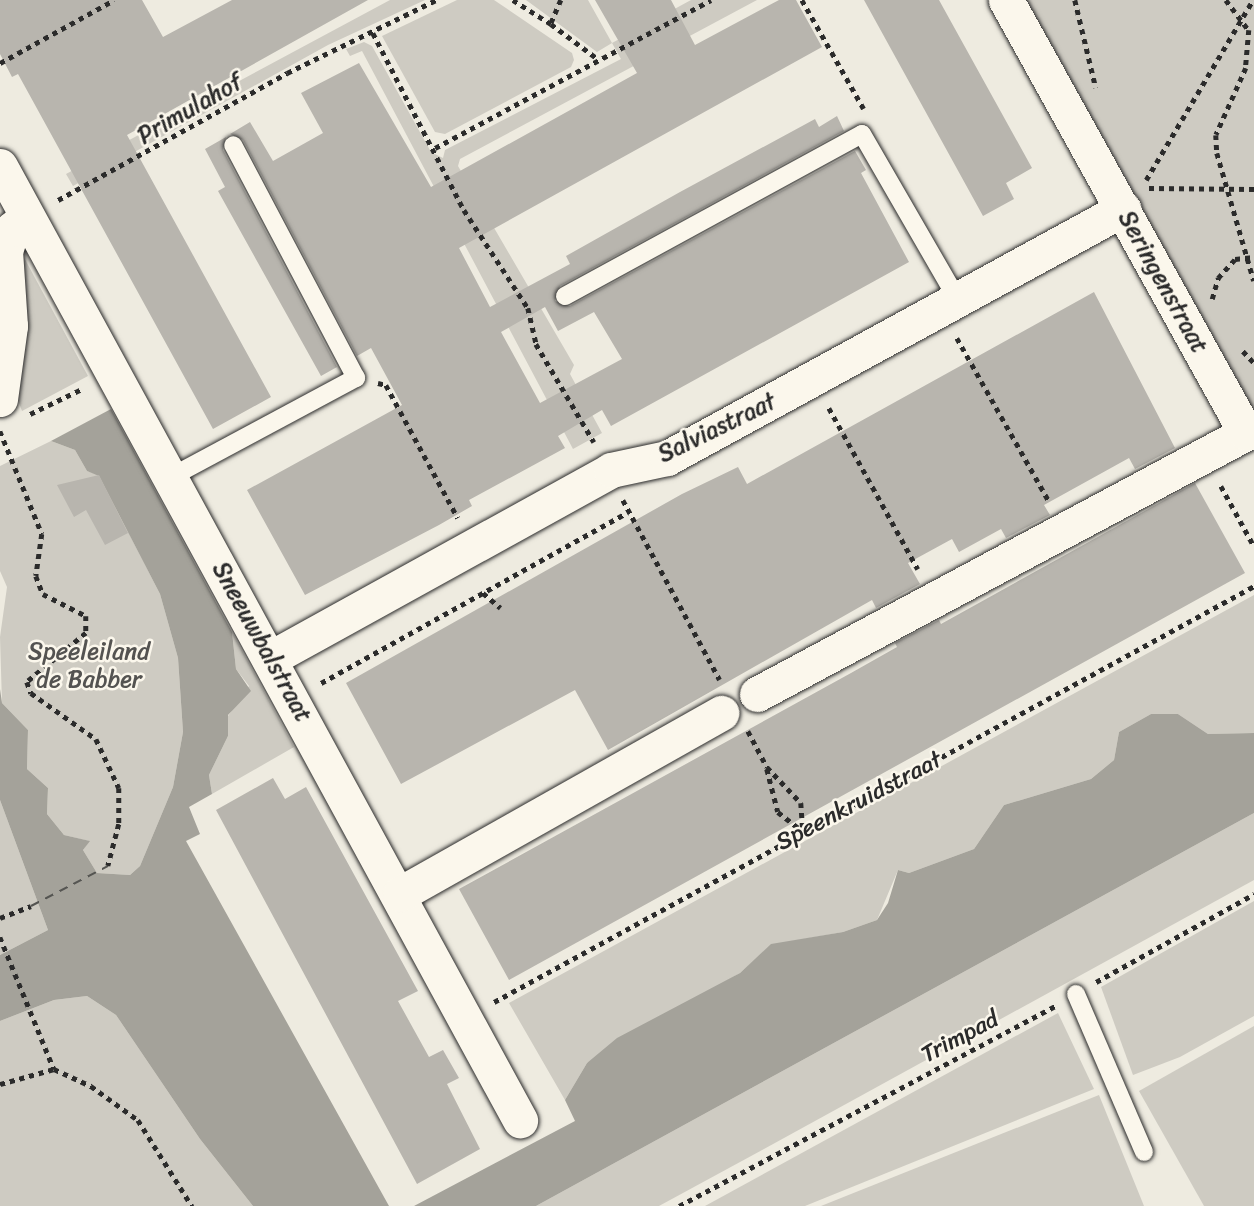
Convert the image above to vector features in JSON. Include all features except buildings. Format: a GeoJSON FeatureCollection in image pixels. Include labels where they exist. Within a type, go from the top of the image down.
{"type":"FeatureCollection","features":[{"type":"Feature","properties":{"kind":"street","name":"Seringenstraat"},"geometry":{"type":"LineString","coordinates":[[1006,0],[1246,433],[1206,453]]}},
{"type":"Feature","properties":{"kind":"street","name":"Sneeuwbalstraat"},"geometry":{"type":"LineString","coordinates":[[0,166],[400,894],[520,1120]]}},
{"type":"Feature","properties":{"kind":"street","name":"Salviastraat"},"geometry":{"type":"LineString","coordinates":[[271,658],[611,470],[667,458],[1123,209]]}},
{"type":"Feature","properties":{"kind":"street"},"geometry":{"type":"LineString","coordinates":[[11,408],[10,326],[5,251],[12,229],[27,217]]}},
{"type":"Feature","properties":{"kind":"street"},"geometry":{"type":"LineString","coordinates":[[400,894],[933,597],[1206,453]]}},
{"type":"Feature","properties":{"kind":"lane"},"geometry":{"type":"LineString","coordinates":[[565,296],[862,134],[949,305]]}},
{"type":"Feature","properties":{"kind":"lane"},"geometry":{"type":"LineString","coordinates":[[171,477],[356,378],[233,145]]}},
{"type":"Feature","properties":{"kind":"lane"},"geometry":{"type":"LineString","coordinates":[[1076,994],[1144,1152]]}},
{"type":"Feature","properties":{"kind":"path"},"geometry":{"type":"LineString","coordinates":[[0,63],[114,0]]}},
{"type":"Feature","properties":{"kind":"path","name":"Primulahof"},"geometry":{"type":"LineString","coordinates":[[27,217],[288,73],[436,0]]}},
{"type":"Feature","properties":{"kind":"path"},"geometry":{"type":"LineString","coordinates":[[513,0],[598,59]]}},
{"type":"Feature","properties":{"kind":"path"},"geometry":{"type":"LineString","coordinates":[[551,24],[561,0]]}},
{"type":"Feature","properties":{"kind":"path"},"geometry":{"type":"LineString","coordinates":[[435,148],[711,0]]}},
{"type":"Feature","properties":{"kind":"path"},"geometry":{"type":"LineString","coordinates":[[802,0],[873,124],[862,134]]}},
{"type":"Feature","properties":{"kind":"path"},"geometry":{"type":"LineString","coordinates":[[1075,0],[1097,92]]}},
{"type":"Feature","properties":{"kind":"path"},"geometry":{"type":"LineString","coordinates":[[1226,0],[1248,30],[1246,68],[1216,135],[1225,188],[1254,281]]}},
{"type":"Feature","properties":{"kind":"path"},"geometry":{"type":"LineString","coordinates":[[1252,0],[1139,194],[1150,187],[1254,188]]}},
{"type":"Feature","properties":{"kind":"path"},"geometry":{"type":"LineString","coordinates":[[373,33],[435,148],[464,210],[528,308],[536,344],[611,470],[628,512],[737,705],[766,767],[778,812],[803,832]]}},
{"type":"Feature","properties":{"kind":"path"},"geometry":{"type":"LineString","coordinates":[[1217,311],[1212,302],[1219,278],[1236,259],[1254,257]]}},
{"type":"Feature","properties":{"kind":"path"},"geometry":{"type":"LineString","coordinates":[[949,305],[1064,527]]}},
{"type":"Feature","properties":{"kind":"path"},"geometry":{"type":"LineString","coordinates":[[1239,347],[1254,363]]}},
{"type":"Feature","properties":{"kind":"path"},"geometry":{"type":"LineString","coordinates":[[11,408],[114,374]]}},
{"type":"Feature","properties":{"kind":"path"},"geometry":{"type":"LineString","coordinates":[[356,378],[386,384],[473,547]]}},
{"type":"Feature","properties":{"kind":"path"},"geometry":{"type":"LineString","coordinates":[[813,379],[933,597]]}},
{"type":"Feature","properties":{"kind":"path"},"geometry":{"type":"LineString","coordinates":[[0,430],[42,534],[36,576],[43,594],[86,616],[86,633],[27,682],[31,693],[96,739],[119,788],[119,824],[108,866]]}},
{"type":"Feature","properties":{"kind":"path"},"geometry":{"type":"LineString","coordinates":[[1206,453],[1254,546]]}},
{"type":"Feature","properties":{"kind":"path"},"geometry":{"type":"LineString","coordinates":[[293,698],[628,512]]}},
{"type":"Feature","properties":{"kind":"path","name":"Speenkruidstraat"},"geometry":{"type":"LineString","coordinates":[[466,1018],[1254,586]]}},
{"type":"Feature","properties":{"kind":"path"},"geometry":{"type":"LineString","coordinates":[[483,593],[501,608]]}},
{"type":"Feature","properties":{"kind":"path"},"geometry":{"type":"LineString","coordinates":[[766,767],[801,803],[803,832]]}},
{"type":"Feature","properties":{"kind":"path","name":"Trimpad"},"geometry":{"type":"LineString","coordinates":[[679,1206],[1076,994],[1254,894]]}},
{"type":"Feature","properties":{"kind":"path"},"geometry":{"type":"LineString","coordinates":[[0,918],[31,906]]}},
{"type":"Feature","properties":{"kind":"path"},"geometry":{"type":"LineString","coordinates":[[0,937],[54,1069],[138,1120],[191,1206]]}},
{"type":"Feature","properties":{"kind":"path"},"geometry":{"type":"LineString","coordinates":[[0,1084],[54,1069]]}},
{"type":"Feature","properties":{"kind":"green space"},"geometry":{"type":"Polygon","coordinates":[[[390,0],[425,0],[328,45],[73,186],[66,174],[390,0]]]}},
{"type":"Feature","properties":{"kind":"green space"},"geometry":{"type":"Polygon","coordinates":[[[457,0],[494,0],[572,53],[574,60],[571,67],[445,134],[435,132],[382,36],[457,0]]]}},
{"type":"Feature","properties":{"kind":"green space"},"geometry":{"type":"Polygon","coordinates":[[[526,0],[588,0],[612,43],[597,52],[526,0]]]}},
{"type":"Feature","properties":{"kind":"green space"},"geometry":{"type":"Polygon","coordinates":[[[691,0],[757,0],[460,159],[458,166],[574,365],[570,374],[602,433],[573,449],[362,51],[350,56],[346,49],[364,42],[372,46],[431,152],[443,158],[445,150],[621,59],[612,43],[691,0]]]}},
{"type":"Feature","properties":{"kind":"green space"},"geometry":{"type":"Polygon","coordinates":[[[1022,0],[1254,0],[1254,418],[1022,0]]]}},
{"type":"Feature","properties":{"kind":"green space"},"geometry":{"type":"Polygon","coordinates":[[[21,252],[88,376],[22,411],[12,384],[21,252]]]}},
{"type":"Feature","properties":{"kind":"green space","name":"Speeleiland de Babber"},"geometry":{"type":"Polygon","coordinates":[[[51,441],[75,450],[87,471],[99,475],[160,594],[178,658],[183,732],[173,787],[140,866],[130,875],[97,873],[83,850],[89,841],[64,835],[47,814],[48,788],[27,769],[28,730],[2,703],[0,637],[7,587],[0,571],[0,466],[51,441]]]}},
{"type":"Feature","properties":{"kind":"green space"},"geometry":{"type":"Polygon","coordinates":[[[1254,595],[1254,733],[1208,734],[1178,714],[1151,714],[1119,732],[1114,760],[1091,779],[1004,805],[974,849],[909,873],[898,870],[877,920],[843,932],[771,945],[740,973],[587,1063],[565,1100],[509,1003],[1254,595]]]}},
{"type":"Feature","properties":{"kind":"green space"},"geometry":{"type":"Polygon","coordinates":[[[232,632],[294,747],[212,794],[209,775],[228,736],[228,716],[249,686],[236,669],[232,632]]]}},
{"type":"Feature","properties":{"kind":"green space"},"geometry":{"type":"Polygon","coordinates":[[[0,800],[48,930],[0,955],[0,800]]]}},
{"type":"Feature","properties":{"kind":"green space"},"geometry":{"type":"Polygon","coordinates":[[[1254,813],[1254,880],[764,1149],[659,1206],[536,1206],[1254,813]]]}},
{"type":"Feature","properties":{"kind":"green space"},"geometry":{"type":"Polygon","coordinates":[[[1254,901],[1254,1016],[1180,1057],[1133,1075],[1101,987],[1254,901]]]}},
{"type":"Feature","properties":{"kind":"green space"},"geometry":{"type":"Polygon","coordinates":[[[87,996],[116,1015],[200,1139],[253,1206],[0,1206],[0,1021],[54,1000],[87,996]]]}},
{"type":"Feature","properties":{"kind":"green space"},"geometry":{"type":"Polygon","coordinates":[[[1058,1013],[1094,1089],[805,1206],[705,1206],[1058,1013]]]}},
{"type":"Feature","properties":{"kind":"green space"},"geometry":{"type":"Polygon","coordinates":[[[1254,1026],[1254,1206],[1204,1206],[1139,1091],[1254,1026]]]}},
{"type":"Feature","properties":{"kind":"green space"},"geometry":{"type":"Polygon","coordinates":[[[1099,1095],[1144,1206],[821,1206],[1099,1095]]]}},
{"type":"Feature","properties":{"kind":"shaded area"},"geometry":{"type":"Polygon","coordinates":[[[111,409],[232,632],[236,669],[251,691],[228,715],[228,736],[209,775],[212,794],[189,807],[200,834],[186,841],[389,1206],[253,1206],[200,1139],[116,1015],[87,996],[54,1000],[0,1021],[0,955],[48,930],[0,800],[0,689],[2,703],[28,730],[27,769],[48,788],[47,814],[64,835],[90,841],[83,850],[97,873],[130,875],[140,866],[173,787],[183,732],[178,658],[160,594],[99,476],[87,471],[75,450],[51,441],[111,409]]]}},
{"type":"Feature","properties":{"kind":"shaded area"},"geometry":{"type":"Polygon","coordinates":[[[1151,714],[1178,714],[1208,734],[1254,733],[1254,813],[536,1206],[414,1206],[575,1121],[565,1100],[587,1063],[617,1038],[740,973],[771,944],[843,932],[877,920],[888,903],[898,870],[909,873],[974,849],[1004,805],[1091,779],[1114,760],[1119,732],[1151,714]]]}},
{"type":"Feature","properties":{"kind":"ferry route"},"geometry":{"type":"LineString","coordinates":[[31,906],[108,866]]}}]}
